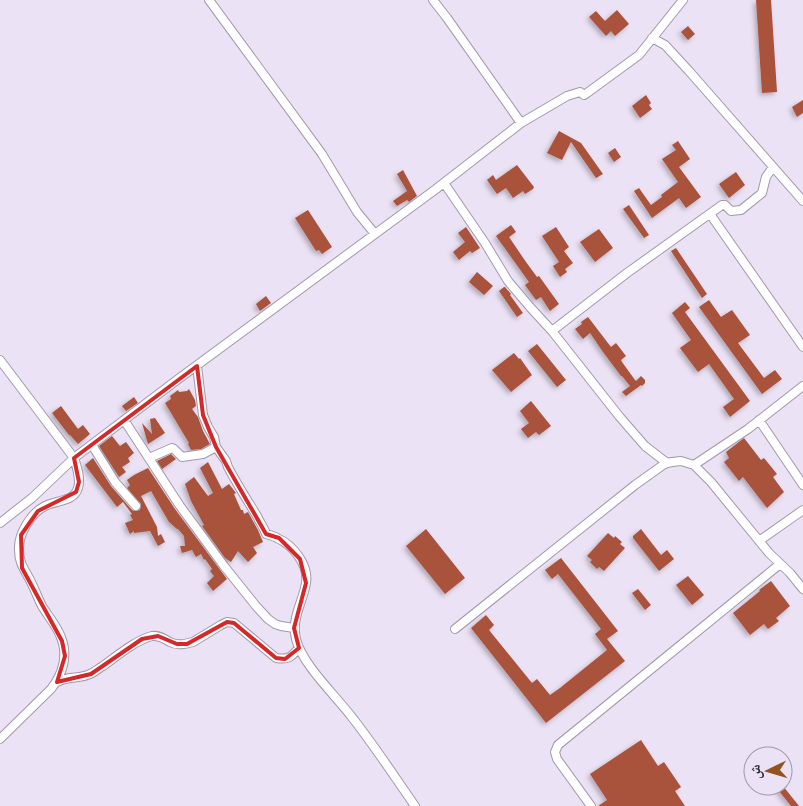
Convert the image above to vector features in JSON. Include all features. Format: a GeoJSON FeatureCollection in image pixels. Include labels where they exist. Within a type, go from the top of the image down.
{"type":"FeatureCollection","features":[{"type":"Feature","properties":{"kind":"street"},"geometry":{"type":"LineString","coordinates":[[209,0],[322,154],[357,212],[375,234]]}},
{"type":"Feature","properties":{"kind":"street"},"geometry":{"type":"LineString","coordinates":[[433,0],[521,123]]}},
{"type":"Feature","properties":{"kind":"street"},"geometry":{"type":"LineString","coordinates":[[1,519],[32,498],[74,458],[444,183],[521,123],[567,96],[580,92],[588,93],[639,55],[683,0]]}},
{"type":"Feature","properties":{"kind":"street"},"geometry":{"type":"LineString","coordinates":[[652,38],[665,45],[803,201]]}},
{"type":"Feature","properties":{"kind":"street"},"geometry":{"type":"LineString","coordinates":[[552,331],[627,273],[722,205],[725,205],[731,211],[741,210],[762,193],[766,177],[773,167]]}},
{"type":"Feature","properties":{"kind":"street"},"geometry":{"type":"LineString","coordinates":[[444,183],[485,242],[508,281],[552,331],[645,446],[667,463]]}},
{"type":"Feature","properties":{"kind":"street"},"geometry":{"type":"LineString","coordinates":[[710,214],[803,347]]}},
{"type":"Feature","properties":{"kind":"street"},"geometry":{"type":"LineString","coordinates":[[0,360],[74,458],[79,482],[76,492],[70,497],[38,511],[21,535],[19,550],[22,568],[60,635],[65,656],[56,682],[46,695],[0,739]]}},
{"type":"Feature","properties":{"kind":"street"},"geometry":{"type":"LineString","coordinates":[[197,366],[203,415],[214,437],[216,446],[266,534],[279,538],[300,559],[306,583],[294,628],[299,648],[308,662],[352,716],[415,806]]}},
{"type":"Feature","properties":{"kind":"street"},"geometry":{"type":"LineString","coordinates":[[694,465],[759,420],[803,386]]}},
{"type":"Feature","properties":{"kind":"street"},"geometry":{"type":"LineString","coordinates":[[124,420],[180,506],[256,606],[275,624],[294,628]]}},
{"type":"Feature","properties":{"kind":"street"},"geometry":{"type":"LineString","coordinates":[[759,420],[803,485]]}},
{"type":"Feature","properties":{"kind":"street"},"geometry":{"type":"LineString","coordinates":[[92,445],[115,482],[136,506]]}},
{"type":"Feature","properties":{"kind":"street"},"geometry":{"type":"LineString","coordinates":[[149,458],[172,448],[182,457],[204,454],[216,446]]}},
{"type":"Feature","properties":{"kind":"street"},"geometry":{"type":"LineString","coordinates":[[455,629],[635,485],[667,463],[672,462],[682,461],[694,465],[711,482],[769,553],[790,573],[803,589]]}},
{"type":"Feature","properties":{"kind":"street"},"geometry":{"type":"LineString","coordinates":[[759,541],[803,510]]}},
{"type":"Feature","properties":{"kind":"street"},"geometry":{"type":"LineString","coordinates":[[591,806],[557,759],[555,752],[558,744],[780,564]]}},
{"type":"Feature","properties":{"kind":"street"},"geometry":{"type":"LineString","coordinates":[[56,682],[91,674],[142,639],[158,636],[177,644],[187,644],[227,622],[234,623],[276,658],[285,660],[292,656],[299,648]]}},
{"type":"Feature","properties":{"kind":"highlighted area"},"geometry":{"type":"Polygon","coordinates":[[[197,366],[203,415],[216,447],[266,534],[279,538],[300,559],[306,583],[294,628],[299,648],[285,659],[276,658],[234,623],[227,622],[187,644],[177,644],[158,636],[142,639],[91,674],[57,682],[65,656],[62,641],[22,568],[21,535],[38,511],[76,492],[79,482],[74,458],[197,366]]]}},
{"type":"Feature","properties":{"kind":"building"},"geometry":{"type":"Polygon","coordinates":[[[756,0],[771,0],[777,92],[762,93],[756,0]]]}},
{"type":"Feature","properties":{"kind":"building"},"geometry":{"type":"Polygon","coordinates":[[[617,10],[629,24],[615,36],[611,31],[606,36],[589,17],[596,11],[605,21],[617,10]]]}},
{"type":"Feature","properties":{"kind":"building"},"geometry":{"type":"Polygon","coordinates":[[[688,26],[695,34],[688,40],[681,32],[688,26]]]}},
{"type":"Feature","properties":{"kind":"building"},"geometry":{"type":"Polygon","coordinates":[[[646,95],[652,109],[640,118],[632,106],[646,95]]]}},
{"type":"Feature","properties":{"kind":"building"},"geometry":{"type":"Polygon","coordinates":[[[803,100],[803,113],[797,117],[792,107],[803,100]]]}},
{"type":"Feature","properties":{"kind":"building"},"geometry":{"type":"Polygon","coordinates":[[[559,131],[581,143],[603,174],[596,178],[571,142],[562,160],[547,153],[559,131]]]}},
{"type":"Feature","properties":{"kind":"building"},"geometry":{"type":"Polygon","coordinates":[[[678,141],[690,159],[679,167],[701,197],[686,208],[679,198],[652,218],[634,191],[639,188],[651,205],[678,182],[662,159],[676,150],[672,145],[678,141]]]}},
{"type":"Feature","properties":{"kind":"building"},"geometry":{"type":"Polygon","coordinates":[[[615,148],[621,157],[614,162],[608,153],[615,148]]]}},
{"type":"Feature","properties":{"kind":"building"},"geometry":{"type":"Polygon","coordinates":[[[517,165],[534,187],[533,189],[525,194],[523,191],[513,198],[506,188],[497,194],[487,180],[493,175],[496,180],[517,165]]]}},
{"type":"Feature","properties":{"kind":"building"},"geometry":{"type":"Polygon","coordinates":[[[403,170],[417,196],[409,202],[407,200],[397,206],[393,201],[407,191],[397,174],[403,170]]]}},
{"type":"Feature","properties":{"kind":"building"},"geometry":{"type":"Polygon","coordinates":[[[736,172],[745,185],[729,198],[719,184],[736,172]]]}},
{"type":"Feature","properties":{"kind":"building"},"geometry":{"type":"Polygon","coordinates":[[[629,205],[649,235],[644,238],[623,209],[629,205]]]}},
{"type":"Feature","properties":{"kind":"building"},"geometry":{"type":"Polygon","coordinates":[[[308,210],[332,247],[322,254],[319,250],[316,251],[295,218],[308,210]]]}},
{"type":"Feature","properties":{"kind":"building"},"geometry":{"type":"Polygon","coordinates":[[[511,225],[516,232],[509,237],[559,304],[550,311],[541,297],[536,300],[525,285],[529,282],[496,236],[511,225]]]}},
{"type":"Feature","properties":{"kind":"building"},"geometry":{"type":"Polygon","coordinates":[[[466,227],[480,248],[472,253],[470,251],[459,260],[453,252],[465,242],[458,233],[466,227]]]}},
{"type":"Feature","properties":{"kind":"building"},"geometry":{"type":"Polygon","coordinates":[[[556,227],[569,247],[564,251],[573,263],[565,269],[567,272],[560,277],[553,266],[559,262],[542,236],[556,227]]]}},
{"type":"Feature","properties":{"kind":"building"},"geometry":{"type":"Polygon","coordinates":[[[599,229],[613,248],[595,262],[580,242],[599,229]]]}},
{"type":"Feature","properties":{"kind":"building"},"geometry":{"type":"Polygon","coordinates":[[[676,248],[707,294],[702,298],[671,251],[676,248]]]}},
{"type":"Feature","properties":{"kind":"building"},"geometry":{"type":"Polygon","coordinates":[[[477,272],[493,286],[484,295],[469,282],[477,272]]]}},
{"type":"Feature","properties":{"kind":"building"},"geometry":{"type":"Polygon","coordinates":[[[504,287],[511,294],[523,313],[517,317],[499,291],[504,287]]]}},
{"type":"Feature","properties":{"kind":"building"},"geometry":{"type":"Polygon","coordinates":[[[266,296],[271,303],[260,311],[256,304],[266,296]]]}},
{"type":"Feature","properties":{"kind":"building"},"geometry":{"type":"Polygon","coordinates":[[[709,300],[721,317],[732,310],[750,335],[738,343],[764,378],[775,370],[782,379],[762,394],[699,307],[709,300]]]}},
{"type":"Feature","properties":{"kind":"building"},"geometry":{"type":"Polygon","coordinates":[[[685,302],[690,308],[685,312],[750,401],[730,417],[723,407],[734,399],[709,364],[698,372],[680,348],[691,340],[672,313],[685,302]]]}},
{"type":"Feature","properties":{"kind":"building"},"geometry":{"type":"Polygon","coordinates":[[[588,317],[611,347],[616,343],[626,356],[621,360],[635,380],[641,376],[645,380],[642,386],[626,396],[622,392],[630,386],[590,333],[583,339],[575,329],[588,317]]]}},
{"type":"Feature","properties":{"kind":"building"},"geometry":{"type":"Polygon","coordinates":[[[537,344],[566,380],[557,387],[528,351],[537,344]]]}},
{"type":"Feature","properties":{"kind":"building"},"geometry":{"type":"Polygon","coordinates":[[[514,353],[532,375],[511,392],[492,370],[514,353]]]}},
{"type":"Feature","properties":{"kind":"building"},"geometry":{"type":"Polygon","coordinates":[[[189,389],[196,406],[192,409],[198,417],[210,444],[201,449],[191,450],[189,443],[165,403],[178,390],[179,392],[189,389]]]}},
{"type":"Feature","properties":{"kind":"building"},"geometry":{"type":"Polygon","coordinates":[[[134,397],[138,403],[126,411],[122,406],[134,397]]]}},
{"type":"Feature","properties":{"kind":"building"},"geometry":{"type":"Polygon","coordinates":[[[531,401],[551,426],[539,435],[536,432],[528,438],[521,429],[529,423],[520,411],[531,401]]]}},
{"type":"Feature","properties":{"kind":"building"},"geometry":{"type":"Polygon","coordinates":[[[61,406],[78,429],[83,425],[90,434],[78,444],[52,413],[61,406]]]}},
{"type":"Feature","properties":{"kind":"building"},"geometry":{"type":"Polygon","coordinates":[[[155,418],[165,433],[148,444],[142,423],[152,434],[150,419],[155,418]]]}},
{"type":"Feature","properties":{"kind":"building"},"geometry":{"type":"Polygon","coordinates":[[[112,436],[120,446],[126,442],[134,453],[128,458],[130,462],[122,467],[126,472],[119,477],[99,446],[112,436]]]}},
{"type":"Feature","properties":{"kind":"building"},"geometry":{"type":"Polygon","coordinates":[[[744,438],[761,460],[764,458],[777,474],[773,477],[784,492],[767,508],[743,477],[739,481],[724,462],[729,458],[726,452],[744,438]]]}},
{"type":"Feature","properties":{"kind":"building"},"geometry":{"type":"Polygon","coordinates":[[[171,454],[176,459],[162,469],[157,461],[171,454]]]}},
{"type":"Feature","properties":{"kind":"building"},"geometry":{"type":"Polygon","coordinates":[[[93,458],[111,486],[135,511],[140,510],[141,504],[127,488],[130,485],[127,480],[148,468],[175,509],[227,579],[213,591],[207,583],[214,576],[210,571],[212,569],[201,554],[196,557],[192,550],[182,553],[180,546],[185,546],[184,536],[169,522],[151,491],[141,496],[157,527],[158,536],[161,534],[165,542],[158,546],[150,531],[134,533],[134,531],[130,534],[125,523],[133,520],[130,515],[132,514],[123,502],[117,507],[85,465],[93,458]]]}},
{"type":"Feature","properties":{"kind":"building"},"geometry":{"type":"Polygon","coordinates":[[[208,462],[222,489],[229,484],[236,493],[234,494],[241,510],[243,510],[244,514],[248,512],[263,542],[253,547],[257,553],[248,562],[238,551],[231,562],[225,558],[202,526],[204,525],[191,501],[185,484],[194,477],[208,496],[213,493],[200,468],[208,462]]]}},
{"type":"Feature","properties":{"kind":"building"},"geometry":{"type":"Polygon","coordinates":[[[426,529],[465,578],[445,594],[406,546],[426,529]]]}},
{"type":"Feature","properties":{"kind":"building"},"geometry":{"type":"Polygon","coordinates":[[[641,529],[661,555],[667,550],[674,559],[659,571],[633,538],[641,529]]]}},
{"type":"Feature","properties":{"kind":"building"},"geometry":{"type":"Polygon","coordinates":[[[608,533],[622,542],[620,544],[625,548],[604,571],[599,567],[597,569],[590,562],[592,560],[587,556],[608,533]]]}},
{"type":"Feature","properties":{"kind":"building"},"geometry":{"type":"Polygon","coordinates":[[[561,558],[618,631],[607,639],[625,661],[546,723],[471,628],[486,615],[494,625],[489,630],[532,683],[537,679],[550,695],[560,688],[607,650],[595,634],[601,629],[558,574],[552,579],[545,570],[561,558]]]}},
{"type":"Feature","properties":{"kind":"building"},"geometry":{"type":"Polygon","coordinates":[[[688,576],[704,595],[692,605],[676,585],[688,576]]]}},
{"type":"Feature","properties":{"kind":"building"},"geometry":{"type":"Polygon","coordinates":[[[771,581],[790,606],[776,618],[779,621],[768,629],[764,624],[750,635],[733,613],[771,581]]]}},
{"type":"Feature","properties":{"kind":"building"},"geometry":{"type":"Polygon","coordinates":[[[638,589],[651,605],[645,610],[632,593],[638,589]]]}},
{"type":"Feature","properties":{"kind":"building"},"geometry":{"type":"Polygon","coordinates":[[[641,740],[658,766],[664,762],[681,787],[675,791],[685,806],[598,806],[607,800],[590,774],[641,740]]]}},
{"type":"Feature","properties":{"kind":"building"},"geometry":{"type":"Polygon","coordinates":[[[783,796],[791,796],[799,806],[791,806],[783,796]]]}}]}
